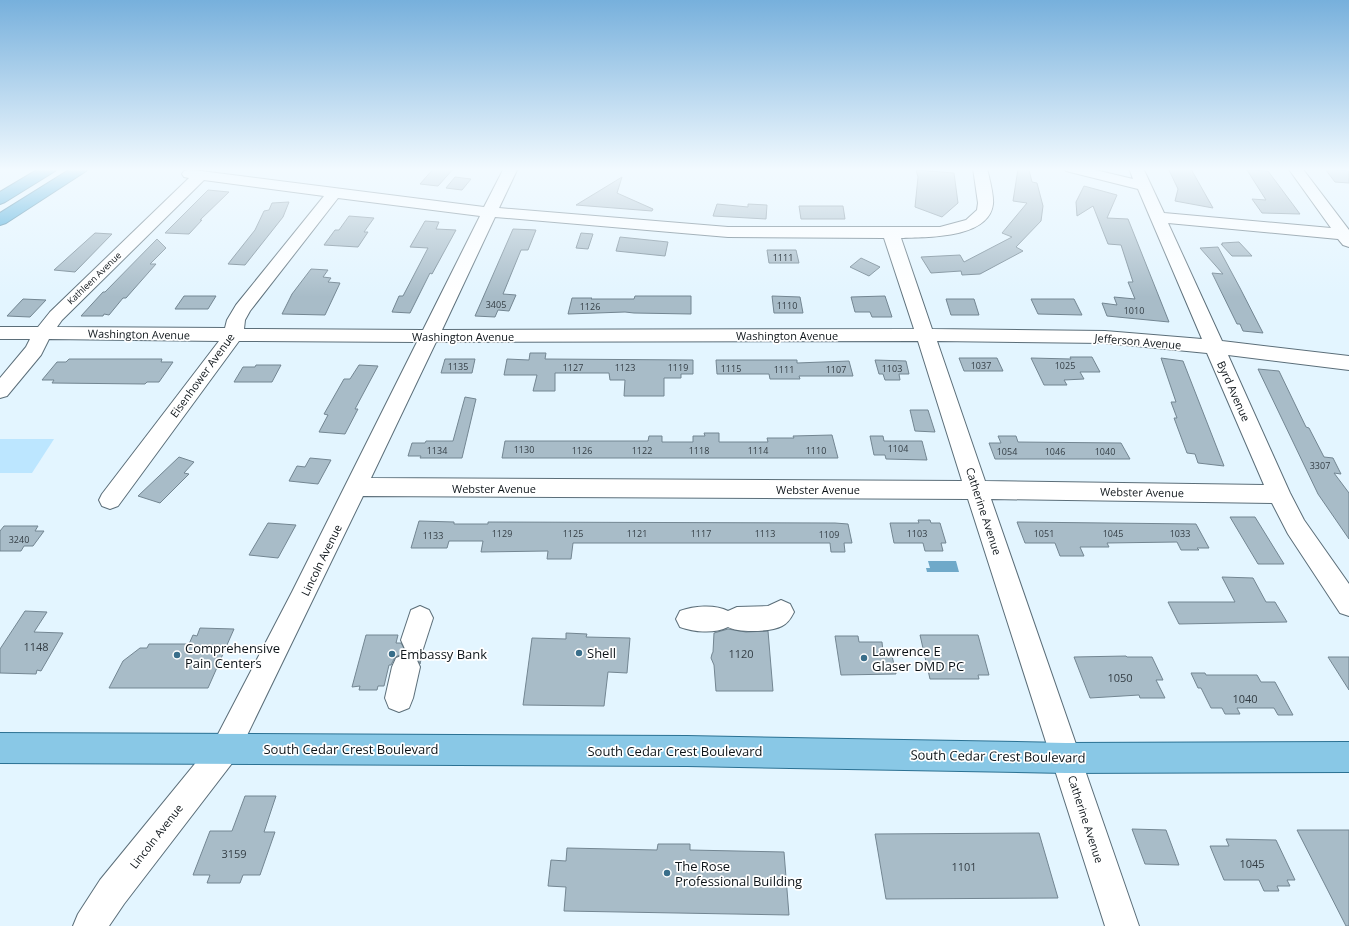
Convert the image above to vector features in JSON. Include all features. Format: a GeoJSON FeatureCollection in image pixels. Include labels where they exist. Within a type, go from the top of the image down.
{"type":"FeatureCollection","features":[{"type":"Feature","properties":{"kind":"highway"},"geometry":{"type":"LineString","coordinates":[[0,220],[14,211]]}},
{"type":"Feature","properties":{"kind":"main road","name":"South Cedar Crest Boulevard"},"geometry":{"type":"LineString","coordinates":[[0,748],[687,751],[1066,758],[1349,757]]}},
{"type":"Feature","properties":{"kind":"street","name":"Kathleen Avenue"},"geometry":{"type":"LineString","coordinates":[[0,391],[34,350],[42,333],[56,316],[159,211]]}},
{"type":"Feature","properties":{"kind":"street","name":"Eisenhower Avenue"},"geometry":{"type":"LineString","coordinates":[[110,500],[233,335],[236,320],[242,309],[319,211]]}},
{"type":"Feature","properties":{"kind":"street"},"geometry":{"type":"LineString","coordinates":[[483,211],[728,232],[891,233],[940,232],[962,227],[972,223],[984,211]]}},
{"type":"Feature","properties":{"kind":"street","name":"Byrd Avenue"},"geometry":{"type":"LineString","coordinates":[[1155,211],[1279,494],[1296,527],[1349,605]]}},
{"type":"Feature","properties":{"kind":"street"},"geometry":{"type":"LineString","coordinates":[[1328,211],[1347,237]]}},
{"type":"Feature","properties":{"kind":"street","name":"Lincoln Avenue"},"geometry":{"type":"LineString","coordinates":[[90,926],[112,892],[226,748],[302,600],[489,212]]}},
{"type":"Feature","properties":{"kind":"street"},"geometry":{"type":"LineString","coordinates":[[1157,217],[1347,237]]}},
{"type":"Feature","properties":{"kind":"street","name":"Catherine Avenue"},"geometry":{"type":"LineString","coordinates":[[891,233],[1122,926]]}},
{"type":"Feature","properties":{"kind":"street","name":"Washington Avenue"},"geometry":{"type":"LineString","coordinates":[[0,333],[429,336],[926,335]]}},
{"type":"Feature","properties":{"kind":"street","name":"Jefferson Avenue"},"geometry":{"type":"LineString","coordinates":[[926,335],[1105,337],[1215,347],[1349,363]]}},
{"type":"Feature","properties":{"kind":"street","name":"Webster Avenue"},"geometry":{"type":"LineString","coordinates":[[357,487],[977,490],[1279,494]]}},
{"type":"Feature","properties":{"kind":"street"},"geometry":{"type":"LineString","coordinates":[[689,619],[773,618],[781,612]]}},
{"type":"Feature","properties":{"kind":"street"},"geometry":{"type":"LineString","coordinates":[[399,698],[406,668]]}},
{"type":"Feature","properties":{"kind":"shaded area"},"geometry":{"type":"Polygon","coordinates":[[[0,439],[54,439],[32,473],[0,473],[0,439]]]}},
{"type":"Feature","properties":{"kind":"shaded area"},"geometry":{"type":"Polygon","coordinates":[[[928,561],[956,561],[959,572],[927,572],[926,568],[930,568],[928,561]]]}},
{"type":"Feature","properties":{"kind":"building"},"geometry":{"type":"Polygon","coordinates":[[[187,211],[209,211],[189,234],[165,233],[187,211]]]}},
{"type":"Feature","properties":{"kind":"building"},"geometry":{"type":"Polygon","coordinates":[[[264,211],[285,211],[283,217],[245,265],[228,264],[255,230],[264,211]]]}},
{"type":"Feature","properties":{"kind":"building"},"geometry":{"type":"Polygon","coordinates":[[[715,211],[767,211],[766,219],[713,216],[715,211]]]}},
{"type":"Feature","properties":{"kind":"building"},"geometry":{"type":"Polygon","coordinates":[[[800,211],[844,211],[845,219],[801,219],[800,211]]]}},
{"type":"Feature","properties":{"kind":"building"},"geometry":{"type":"Polygon","coordinates":[[[926,211],[949,211],[942,217],[926,211]]]}},
{"type":"Feature","properties":{"kind":"building"},"geometry":{"type":"Polygon","coordinates":[[[1020,211],[1042,211],[1041,221],[1016,247],[1023,251],[980,274],[962,275],[961,271],[931,273],[921,257],[960,255],[964,262],[1012,237],[1002,233],[1020,211]]]}},
{"type":"Feature","properties":{"kind":"building"},"geometry":{"type":"Polygon","coordinates":[[[1077,211],[1085,211],[1077,216],[1077,211]]]}},
{"type":"Feature","properties":{"kind":"building"},"geometry":{"type":"Polygon","coordinates":[[[1095,211],[1110,211],[1107,218],[1128,219],[1169,322],[1107,316],[1102,303],[1117,305],[1114,297],[1135,299],[1128,282],[1133,282],[1121,245],[1108,244],[1095,211]]]}},
{"type":"Feature","properties":{"kind":"building"},"geometry":{"type":"Polygon","coordinates":[[[1261,211],[1298,211],[1300,214],[1262,213],[1261,211]]]}},
{"type":"Feature","properties":{"kind":"building"},"geometry":{"type":"Polygon","coordinates":[[[349,216],[374,218],[364,232],[368,232],[358,247],[324,245],[335,230],[339,230],[349,216]]]}},
{"type":"Feature","properties":{"kind":"building"},"geometry":{"type":"Polygon","coordinates":[[[425,221],[439,222],[436,229],[456,230],[432,274],[430,273],[410,313],[392,312],[399,296],[403,296],[428,248],[410,247],[425,221]]]}},
{"type":"Feature","properties":{"kind":"building"},"geometry":{"type":"Polygon","coordinates":[[[513,229],[536,230],[528,250],[521,250],[503,294],[516,295],[509,311],[498,310],[495,317],[475,316],[513,229]]]}},
{"type":"Feature","properties":{"kind":"building"},"geometry":{"type":"Polygon","coordinates":[[[95,233],[112,234],[75,272],[54,270],[95,233]]]}},
{"type":"Feature","properties":{"kind":"building"},"geometry":{"type":"Polygon","coordinates":[[[581,233],[593,234],[588,249],[576,248],[581,233]]]}},
{"type":"Feature","properties":{"kind":"building"},"geometry":{"type":"Polygon","coordinates":[[[620,237],[668,242],[665,256],[616,251],[620,237]]]}},
{"type":"Feature","properties":{"kind":"building"},"geometry":{"type":"Polygon","coordinates":[[[157,239],[166,248],[150,264],[156,264],[126,298],[123,298],[109,315],[81,316],[103,292],[105,292],[157,239]]]}},
{"type":"Feature","properties":{"kind":"building"},"geometry":{"type":"Polygon","coordinates":[[[1239,242],[1252,256],[1232,256],[1221,244],[1239,242]]]}},
{"type":"Feature","properties":{"kind":"building"},"geometry":{"type":"Polygon","coordinates":[[[1218,247],[1263,333],[1243,331],[1240,324],[1237,324],[1212,273],[1223,274],[1200,248],[1218,247]]]}},
{"type":"Feature","properties":{"kind":"building"},"geometry":{"type":"Polygon","coordinates":[[[767,250],[796,250],[799,263],[769,263],[767,250]]]}},
{"type":"Feature","properties":{"kind":"building"},"geometry":{"type":"Polygon","coordinates":[[[861,258],[880,267],[869,276],[850,267],[861,258]]]}},
{"type":"Feature","properties":{"kind":"building"},"geometry":{"type":"Polygon","coordinates":[[[311,269],[328,270],[323,277],[331,278],[328,282],[340,283],[325,315],[282,314],[292,294],[311,269]]]}},
{"type":"Feature","properties":{"kind":"building"},"geometry":{"type":"Polygon","coordinates":[[[184,296],[216,296],[208,309],[175,309],[184,296]]]}},
{"type":"Feature","properties":{"kind":"building"},"geometry":{"type":"Polygon","coordinates":[[[635,296],[691,296],[691,314],[625,312],[568,314],[572,298],[634,299],[635,296]]]}},
{"type":"Feature","properties":{"kind":"building"},"geometry":{"type":"Polygon","coordinates":[[[772,296],[800,297],[803,313],[774,313],[772,296]]]}},
{"type":"Feature","properties":{"kind":"building"},"geometry":{"type":"Polygon","coordinates":[[[885,296],[892,317],[872,317],[870,312],[855,312],[851,297],[885,296]]]}},
{"type":"Feature","properties":{"kind":"building"},"geometry":{"type":"Polygon","coordinates":[[[23,299],[46,300],[30,317],[7,316],[23,299]]]}},
{"type":"Feature","properties":{"kind":"building"},"geometry":{"type":"Polygon","coordinates":[[[946,299],[974,299],[979,315],[951,315],[946,299]]]}},
{"type":"Feature","properties":{"kind":"building"},"geometry":{"type":"Polygon","coordinates":[[[1031,299],[1074,299],[1082,315],[1038,314],[1031,299]]]}},
{"type":"Feature","properties":{"kind":"building"},"geometry":{"type":"Polygon","coordinates":[[[530,353],[546,353],[545,359],[693,360],[693,374],[681,374],[681,378],[664,378],[664,396],[624,396],[625,380],[610,380],[609,373],[555,373],[555,391],[533,391],[537,375],[504,375],[507,359],[529,360],[530,353]]]}},
{"type":"Feature","properties":{"kind":"building"},"geometry":{"type":"Polygon","coordinates":[[[1070,357],[1092,357],[1100,372],[1080,372],[1084,379],[1064,380],[1067,385],[1044,385],[1031,358],[1071,359],[1070,357]]]}},
{"type":"Feature","properties":{"kind":"building"},"geometry":{"type":"Polygon","coordinates":[[[959,358],[997,358],[1003,371],[964,371],[959,358]]]}},
{"type":"Feature","properties":{"kind":"building"},"geometry":{"type":"Polygon","coordinates":[[[1161,358],[1183,361],[1224,466],[1198,463],[1195,454],[1187,453],[1174,418],[1177,418],[1171,402],[1176,402],[1161,358]]]}},
{"type":"Feature","properties":{"kind":"building"},"geometry":{"type":"Polygon","coordinates":[[[69,359],[162,359],[161,362],[173,362],[159,382],[147,382],[145,384],[52,383],[54,380],[42,380],[57,362],[66,362],[69,359]]]}},
{"type":"Feature","properties":{"kind":"building"},"geometry":{"type":"Polygon","coordinates":[[[445,359],[475,359],[472,373],[441,373],[445,359]]]}},
{"type":"Feature","properties":{"kind":"building"},"geometry":{"type":"Polygon","coordinates":[[[716,360],[797,360],[797,363],[849,361],[853,376],[799,376],[800,379],[770,379],[769,374],[717,374],[716,360]]]}},
{"type":"Feature","properties":{"kind":"building"},"geometry":{"type":"Polygon","coordinates":[[[875,360],[906,361],[909,374],[899,374],[900,380],[885,380],[883,374],[879,374],[875,360]]]}},
{"type":"Feature","properties":{"kind":"building"},"geometry":{"type":"Polygon","coordinates":[[[256,365],[281,365],[272,382],[234,382],[243,367],[255,367],[256,365]]]}},
{"type":"Feature","properties":{"kind":"building"},"geometry":{"type":"Polygon","coordinates":[[[359,365],[378,366],[355,409],[358,409],[345,434],[319,432],[328,415],[324,414],[344,379],[350,379],[359,365]]]}},
{"type":"Feature","properties":{"kind":"building"},"geometry":{"type":"Polygon","coordinates":[[[1258,369],[1279,371],[1306,427],[1309,428],[1324,457],[1333,458],[1341,474],[1334,473],[1349,493],[1349,539],[1318,494],[1258,369]]]}},
{"type":"Feature","properties":{"kind":"building"},"geometry":{"type":"Polygon","coordinates":[[[465,397],[476,399],[462,458],[420,458],[421,456],[408,456],[412,443],[425,443],[426,441],[453,441],[465,397]]]}},
{"type":"Feature","properties":{"kind":"building"},"geometry":{"type":"Polygon","coordinates":[[[910,410],[928,410],[935,432],[915,431],[910,410]]]}},
{"type":"Feature","properties":{"kind":"building"},"geometry":{"type":"Polygon","coordinates":[[[704,433],[719,433],[719,442],[768,442],[767,438],[794,438],[793,436],[832,435],[838,458],[502,458],[505,441],[648,441],[649,436],[662,436],[662,442],[693,442],[693,436],[705,436],[704,433]]]}},
{"type":"Feature","properties":{"kind":"building"},"geometry":{"type":"Polygon","coordinates":[[[870,436],[883,436],[884,441],[922,441],[927,460],[886,459],[885,455],[874,455],[870,436]]]}},
{"type":"Feature","properties":{"kind":"building"},"geometry":{"type":"Polygon","coordinates":[[[998,436],[1016,436],[1018,442],[1121,443],[1130,459],[995,459],[989,443],[1001,443],[998,436]]]}},
{"type":"Feature","properties":{"kind":"building"},"geometry":{"type":"Polygon","coordinates":[[[179,457],[194,462],[184,473],[189,474],[160,503],[138,496],[179,457]]]}},
{"type":"Feature","properties":{"kind":"building"},"geometry":{"type":"Polygon","coordinates":[[[310,458],[331,460],[318,484],[289,481],[297,466],[305,467],[310,458]]]}},
{"type":"Feature","properties":{"kind":"building"},"geometry":{"type":"Polygon","coordinates":[[[1230,517],[1255,517],[1284,564],[1258,564],[1230,517]]]}},
{"type":"Feature","properties":{"kind":"building"},"geometry":{"type":"Polygon","coordinates":[[[918,520],[930,520],[931,523],[940,523],[946,543],[941,543],[943,551],[925,551],[923,543],[894,543],[890,523],[919,523],[918,520]]]}},
{"type":"Feature","properties":{"kind":"building"},"geometry":{"type":"Polygon","coordinates":[[[419,521],[454,522],[454,524],[488,524],[488,522],[835,523],[848,524],[852,543],[844,543],[845,552],[831,552],[830,543],[573,543],[571,559],[547,559],[548,551],[481,552],[483,541],[449,541],[447,548],[411,548],[419,521]]]}},
{"type":"Feature","properties":{"kind":"building"},"geometry":{"type":"Polygon","coordinates":[[[1017,522],[1196,524],[1209,548],[1197,548],[1199,550],[1181,550],[1177,542],[1107,543],[1109,547],[1080,547],[1084,556],[1060,556],[1055,543],[1025,543],[1017,522]]]}},
{"type":"Feature","properties":{"kind":"building"},"geometry":{"type":"Polygon","coordinates":[[[268,523],[296,525],[278,558],[249,555],[268,523]]]}},
{"type":"Feature","properties":{"kind":"building"},"geometry":{"type":"Polygon","coordinates":[[[4,526],[38,526],[35,531],[44,531],[33,546],[24,546],[21,551],[0,551],[0,531],[4,526]]]}},
{"type":"Feature","properties":{"kind":"building"},"geometry":{"type":"Polygon","coordinates":[[[1222,577],[1253,578],[1266,602],[1275,602],[1287,622],[1179,624],[1168,602],[1235,602],[1222,577]]]}},
{"type":"Feature","properties":{"kind":"building"},"geometry":{"type":"Polygon","coordinates":[[[25,611],[47,612],[34,632],[63,633],[41,671],[37,670],[36,674],[0,673],[0,649],[25,611]]]}},
{"type":"Feature","properties":{"kind":"building","name":"Comprehensive Pain Centers"},"geometry":{"type":"Polygon","coordinates":[[[200,628],[234,629],[208,688],[109,688],[123,661],[140,648],[147,648],[149,644],[189,644],[193,635],[197,636],[200,628]]]}},
{"type":"Feature","properties":{"kind":"building"},"geometry":{"type":"Polygon","coordinates":[[[728,629],[746,632],[768,631],[773,691],[716,691],[714,665],[711,658],[713,652],[714,633],[728,629]]]}},
{"type":"Feature","properties":{"kind":"building"},"geometry":{"type":"Polygon","coordinates":[[[566,633],[587,634],[586,637],[630,638],[627,673],[608,672],[604,706],[523,705],[532,638],[566,639],[566,633]]]}},
{"type":"Feature","properties":{"kind":"building","name":"Embassy Bank"},"geometry":{"type":"Polygon","coordinates":[[[366,635],[398,635],[396,643],[401,643],[405,650],[414,653],[423,651],[420,664],[417,657],[405,653],[395,657],[391,665],[389,665],[384,686],[378,686],[377,690],[359,690],[360,686],[352,687],[366,635]]]}},
{"type":"Feature","properties":{"kind":"building"},"geometry":{"type":"Polygon","coordinates":[[[920,635],[978,635],[989,675],[978,675],[979,679],[930,679],[920,635]]]}},
{"type":"Feature","properties":{"kind":"building","name":"Lawrence E Glaser DMD PC"},"geometry":{"type":"Polygon","coordinates":[[[835,636],[858,636],[859,642],[882,642],[883,652],[891,651],[896,674],[841,675],[835,636]]]}},
{"type":"Feature","properties":{"kind":"building"},"geometry":{"type":"Polygon","coordinates":[[[1074,657],[1152,657],[1163,680],[1156,680],[1165,698],[1140,698],[1139,695],[1090,698],[1074,657]]]}},
{"type":"Feature","properties":{"kind":"building"},"geometry":{"type":"Polygon","coordinates":[[[1328,657],[1349,657],[1349,690],[1328,657]]]}},
{"type":"Feature","properties":{"kind":"building"},"geometry":{"type":"Polygon","coordinates":[[[1191,673],[1205,673],[1206,675],[1257,675],[1261,682],[1275,682],[1293,715],[1278,715],[1274,708],[1237,708],[1240,714],[1225,714],[1222,708],[1211,708],[1201,688],[1198,688],[1191,673]]]}},
{"type":"Feature","properties":{"kind":"building"},"geometry":{"type":"Polygon","coordinates":[[[245,796],[276,796],[264,832],[275,832],[260,875],[243,875],[240,883],[207,883],[210,875],[193,875],[210,831],[232,831],[245,796]]]}},
{"type":"Feature","properties":{"kind":"building"},"geometry":{"type":"Polygon","coordinates":[[[1132,829],[1166,830],[1179,865],[1145,864],[1132,829]]]}},
{"type":"Feature","properties":{"kind":"building"},"geometry":{"type":"Polygon","coordinates":[[[1297,830],[1349,830],[1349,926],[1346,926],[1297,830]]]}},
{"type":"Feature","properties":{"kind":"building"},"geometry":{"type":"Polygon","coordinates":[[[1039,833],[1058,898],[886,899],[875,834],[1039,833]]]}},
{"type":"Feature","properties":{"kind":"building"},"geometry":{"type":"Polygon","coordinates":[[[1226,839],[1276,840],[1295,880],[1287,880],[1290,886],[1277,886],[1279,891],[1264,891],[1259,880],[1224,880],[1210,846],[1229,846],[1226,839]]]}},
{"type":"Feature","properties":{"kind":"building","name":"The Rose Professional Building"},"geometry":{"type":"Polygon","coordinates":[[[658,844],[690,844],[690,850],[784,852],[789,915],[564,911],[566,887],[548,886],[551,860],[566,861],[567,848],[657,850],[658,844]]]}},
{"type":"Feature","properties":{"kind":"place","name":"Shell"},"geometry":{"type":"Point","coordinates":[579,653]}},
{"type":"Feature","properties":{"kind":"place","name":"Embassy Bank"},"geometry":{"type":"Point","coordinates":[392,654]}},
{"type":"Feature","properties":{"kind":"place","name":"Comprehensive Pain Centers"},"geometry":{"type":"Point","coordinates":[177,655]}},
{"type":"Feature","properties":{"kind":"place","name":"Lawrence E Glaser DMD PC"},"geometry":{"type":"Point","coordinates":[864,658]}},
{"type":"Feature","properties":{"kind":"place","name":"The Rose Professional Building"},"geometry":{"type":"Point","coordinates":[667,873]}}]}
